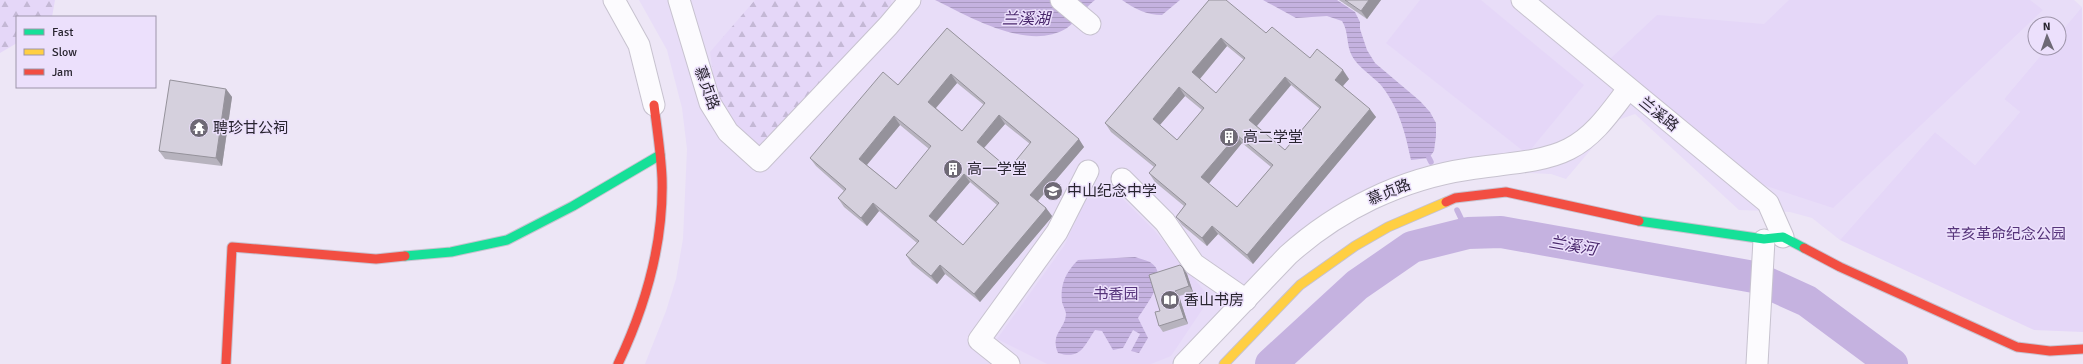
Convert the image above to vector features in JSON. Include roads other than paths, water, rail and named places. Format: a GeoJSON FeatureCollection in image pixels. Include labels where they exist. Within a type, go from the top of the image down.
{"type":"FeatureCollection","features":[{"type":"Feature","properties":{"kind":"street"},"geometry":{"type":"LineString","coordinates":[[614,0],[639,45],[654,105],[660,155],[661,213],[654,262],[638,318],[618,364]]}},
{"type":"Feature","properties":{"kind":"street","name":"慕贞路"},"geometry":{"type":"LineString","coordinates":[[679,0],[710,103],[728,132],[760,161],[905,2]]}},
{"type":"Feature","properties":{"kind":"street"},"geometry":{"type":"LineString","coordinates":[[1061,0],[1088,22]]}},
{"type":"Feature","properties":{"kind":"street","name":"兰溪路"},"geometry":{"type":"LineString","coordinates":[[1522,0],[1768,203],[1770,239]]}},
{"type":"Feature","properties":{"kind":"street","name":"慕贞路"},"geometry":{"type":"LineString","coordinates":[[1184,364],[1307,238],[1360,204],[1426,178],[1460,170],[1531,160],[1569,150],[1593,132],[1628,89]]}},
{"type":"Feature","properties":{"kind":"street"},"geometry":{"type":"LineString","coordinates":[[226,364],[232,247],[376,259],[458,251],[507,240],[573,206],[660,155]]}},
{"type":"Feature","properties":{"kind":"street"},"geometry":{"type":"LineString","coordinates":[[1009,364],[979,340],[1057,232],[1088,171]]}},
{"type":"Feature","properties":{"kind":"street"},"geometry":{"type":"LineString","coordinates":[[1122,179],[1165,222],[1194,264],[1246,300]]}},
{"type":"Feature","properties":{"kind":"street"},"geometry":{"type":"LineString","coordinates":[[1224,364],[1300,285],[1355,246],[1388,227],[1455,198],[1506,192],[1660,225],[1770,239],[1840,267],[2017,347],[2038,351],[2062,352],[2083,349]]}},
{"type":"Feature","properties":{"kind":"street"},"geometry":{"type":"LineString","coordinates":[[1758,359],[1770,239]]}},
{"type":"Feature","properties":{"kind":"water","name":"兰溪湖"},"geometry":{"type":"Polygon","coordinates":[[[935,0],[1095,0],[1067,28],[1052,34],[1035,36],[1018,34],[982,23],[935,0]]]}},
{"type":"Feature","properties":{"kind":"water"},"geometry":{"type":"Polygon","coordinates":[[[1122,0],[1180,0],[1162,15],[1141,11],[1122,0]]]}},
{"type":"Feature","properties":{"kind":"water"},"geometry":{"type":"Polygon","coordinates":[[[1263,0],[1337,0],[1355,12],[1360,22],[1360,29],[1367,50],[1375,63],[1420,101],[1430,112],[1436,123],[1434,151],[1429,158],[1411,160],[1404,130],[1397,111],[1380,84],[1361,67],[1352,56],[1346,30],[1342,21],[1327,16],[1296,18],[1263,0]]]}},
{"type":"Feature","properties":{"kind":"water"},"geometry":{"type":"Polygon","coordinates":[[[1135,257],[1150,262],[1156,268],[1158,274],[1158,282],[1155,290],[1138,318],[1148,338],[1139,353],[1131,351],[1140,334],[1133,330],[1123,348],[1113,350],[1102,331],[1095,330],[1085,346],[1077,353],[1066,355],[1058,353],[1056,346],[1057,336],[1066,314],[1062,302],[1062,290],[1064,280],[1073,265],[1078,260],[1135,257]]]}},
{"type":"Feature","properties":{"kind":"waterway"},"geometry":{"type":"LineString","coordinates":[[1429,158],[1431,162]]}},
{"type":"Feature","properties":{"kind":"waterway"},"geometry":{"type":"LineString","coordinates":[[1457,210],[1468,233]]}},
{"type":"Feature","properties":{"kind":"waterway","name":"兰溪河"},"geometry":{"type":"LineString","coordinates":[[1271,364],[1357,285],[1412,247],[1468,233],[1501,232],[1754,277],[1807,301],[1892,364]]}},
{"type":"Feature","properties":{"kind":"place","name":"聘珍甘公祠"},"geometry":{"type":"Point","coordinates":[199,128]}},
{"type":"Feature","properties":{"kind":"place","name":"高二学堂"},"geometry":{"type":"Point","coordinates":[1229,137]}},
{"type":"Feature","properties":{"kind":"place","name":"高一学堂"},"geometry":{"type":"Point","coordinates":[953,169]}},
{"type":"Feature","properties":{"kind":"place","name":"中山纪念中学"},"geometry":{"type":"Point","coordinates":[1053,191]}},
{"type":"Feature","properties":{"kind":"place","name":"香山书房"},"geometry":{"type":"Point","coordinates":[1170,300]}},
{"type":"Feature","properties":{"kind":"park label","name":"辛亥革命纪念公园"},"geometry":{"type":"Point","coordinates":[2006,234]}},
{"type":"Feature","properties":{"kind":"park label","name":"书香园"},"geometry":{"type":"Point","coordinates":[1116,294]}}]}
